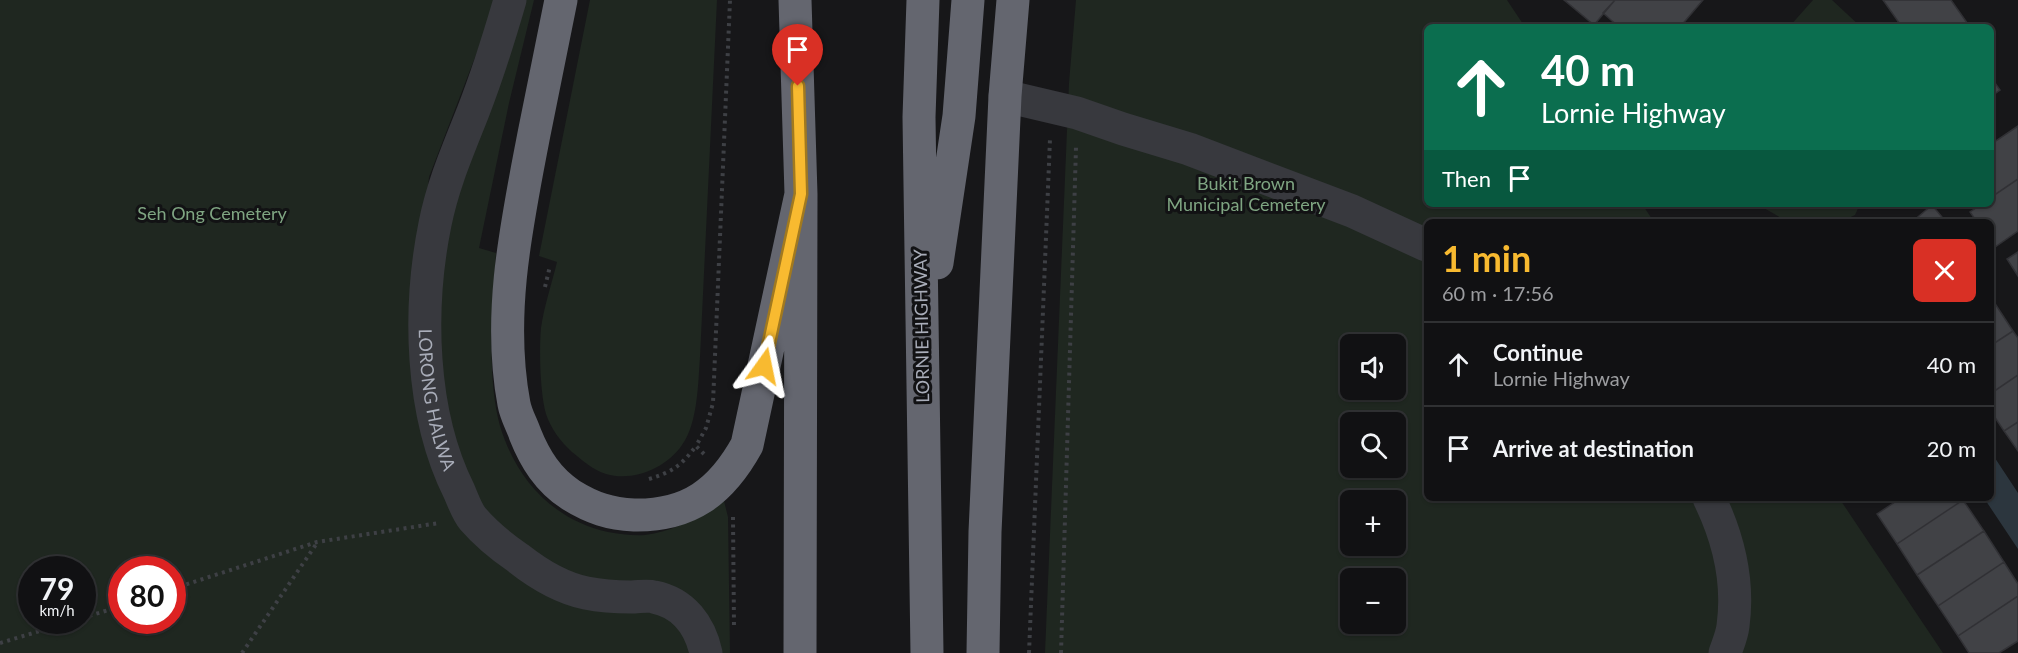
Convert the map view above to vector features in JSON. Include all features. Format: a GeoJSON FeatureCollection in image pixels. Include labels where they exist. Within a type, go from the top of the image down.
{"type":"FeatureCollection","features":[{"type":"Feature","properties":{"kind":"highway"},"geometry":{"type":"LineString","coordinates":[[561,0],[514,237],[508,295],[507,348],[514,406],[534,457],[556,485],[579,500],[613,514],[647,515],[688,507],[708,494],[727,476],[747,445],[801,194]]}},
{"type":"Feature","properties":{"kind":"highway"},"geometry":{"type":"LineString","coordinates":[[795,0],[801,194],[800,653]]}},
{"type":"Feature","properties":{"kind":"highway","name":"LORNIE HIGHWAY"},"geometry":{"type":"LineString","coordinates":[[923,0],[919,117],[927,653]]}},
{"type":"Feature","properties":{"kind":"highway"},"geometry":{"type":"LineString","coordinates":[[922,358],[959,116],[968,0]]}},
{"type":"Feature","properties":{"kind":"highway"},"geometry":{"type":"LineString","coordinates":[[983,653],[985,532],[1005,96],[1012,0]]}},
{"type":"Feature","properties":{"kind":"lane","name":"LORONG HALWA"},"geometry":{"type":"LineString","coordinates":[[510,0],[473,111],[449,170],[435,224],[426,284],[426,342],[432,415],[448,469],[472,518],[502,547],[531,569],[584,592],[616,597],[654,597],[677,606],[693,620],[703,638],[706,653]]}},
{"type":"Feature","properties":{"kind":"lane"},"geometry":{"type":"LineString","coordinates":[[1005,96],[1077,113],[1200,153],[1352,211],[1424,244]]}},
{"type":"Feature","properties":{"kind":"lane"},"geometry":{"type":"LineString","coordinates":[[1710,501],[1720,521],[1734,577],[1733,627],[1725,653]]}},
{"type":"Feature","properties":{"kind":"path"},"geometry":{"type":"LineString","coordinates":[[640,481],[665,474],[683,464],[706,428],[713,403],[730,0]]}},
{"type":"Feature","properties":{"kind":"path"},"geometry":{"type":"LineString","coordinates":[[1029,653],[1050,129],[1039,103]]}},
{"type":"Feature","properties":{"kind":"path"},"geometry":{"type":"LineString","coordinates":[[1061,653],[1077,113]]}},
{"type":"Feature","properties":{"kind":"path"},"geometry":{"type":"LineString","coordinates":[[543,294],[550,266]]}},
{"type":"Feature","properties":{"kind":"path"},"geometry":{"type":"LineString","coordinates":[[696,446],[727,476],[737,494],[733,509],[734,627]]}},
{"type":"Feature","properties":{"kind":"path"},"geometry":{"type":"LineString","coordinates":[[186,585],[317,542],[472,518]]}},
{"type":"Feature","properties":{"kind":"path"},"geometry":{"type":"LineString","coordinates":[[242,653],[317,542]]}},
{"type":"Feature","properties":{"kind":"path"},"geometry":{"type":"LineString","coordinates":[[0,643],[30,634]]}},
{"type":"Feature","properties":{"kind":"green space","name":"Seh Ong Cemetery"},"geometry":{"type":"Polygon","coordinates":[[[0,0],[497,0],[429,177],[414,322],[492,557],[661,613],[710,653],[0,653],[0,0]]]}},
{"type":"Feature","properties":{"kind":"green space"},"geometry":{"type":"Polygon","coordinates":[[[523,0],[534,0],[509,103],[479,248],[496,253],[492,363],[500,426],[516,463],[539,494],[570,518],[588,526],[626,535],[656,533],[686,522],[724,501],[728,517],[730,653],[722,653],[712,624],[705,612],[694,601],[583,577],[543,561],[485,514],[455,464],[438,344],[445,237],[523,0]]]}},
{"type":"Feature","properties":{"kind":"green space"},"geometry":{"type":"Polygon","coordinates":[[[590,0],[717,0],[700,357],[694,414],[687,436],[675,453],[648,471],[627,476],[606,474],[597,470],[564,444],[548,420],[541,383],[541,328],[557,262],[539,256],[590,0]]]}},
{"type":"Feature","properties":{"kind":"green space","name":"Bukit Brown Municipal Cemetery"},"geometry":{"type":"Polygon","coordinates":[[[1076,0],[1507,0],[1523,24],[1424,24],[1424,207],[1644,207],[1652,219],[1424,219],[1424,501],[1841,501],[1943,653],[1045,653],[1069,83],[1076,0]]]}},
{"type":"Feature","properties":{"kind":"green space"},"geometry":{"type":"Polygon","coordinates":[[[1813,0],[1832,0],[1858,24],[1792,24],[1813,0]]]}},
{"type":"Feature","properties":{"kind":"green space"},"geometry":{"type":"Polygon","coordinates":[[[1762,207],[1859,207],[1855,215],[1846,219],[1783,219],[1762,207]]]}},
{"type":"Feature","properties":{"kind":"shaded area"},"geometry":{"type":"Polygon","coordinates":[[[1994,457],[2018,493],[2018,549],[1986,501],[1994,501],[1994,457]]]}},
{"type":"Feature","properties":{"kind":"building"},"geometry":{"type":"Polygon","coordinates":[[[1564,0],[1615,0],[1593,24],[1564,0]]]}},
{"type":"Feature","properties":{"kind":"building"},"geometry":{"type":"Polygon","coordinates":[[[1615,0],[1703,0],[1683,24],[1616,24],[1603,13],[1615,0]]]}},
{"type":"Feature","properties":{"kind":"building"},"geometry":{"type":"Polygon","coordinates":[[[1883,0],[1951,0],[1968,24],[1900,24],[1883,0]]]}},
{"type":"Feature","properties":{"kind":"building"},"geometry":{"type":"Polygon","coordinates":[[[1994,82],[2000,90],[1994,94],[1994,82]]]}},
{"type":"Feature","properties":{"kind":"building"},"geometry":{"type":"Polygon","coordinates":[[[2018,126],[2018,179],[1994,195],[1994,142],[2018,126]]]}},
{"type":"Feature","properties":{"kind":"building"},"geometry":{"type":"Polygon","coordinates":[[[2018,179],[2018,231],[1995,247],[1994,219],[1975,219],[1970,212],[1978,207],[1994,207],[1994,195],[2018,179]]]}},
{"type":"Feature","properties":{"kind":"building"},"geometry":{"type":"Polygon","coordinates":[[[1930,207],[1934,207],[1944,219],[1916,219],[1930,207]]]}},
{"type":"Feature","properties":{"kind":"building"},"geometry":{"type":"Polygon","coordinates":[[[2018,252],[2018,276],[2007,259],[2018,252]]]}},
{"type":"Feature","properties":{"kind":"building"},"geometry":{"type":"Polygon","coordinates":[[[1994,302],[2013,331],[1994,343],[1994,302]]]}},
{"type":"Feature","properties":{"kind":"building"},"geometry":{"type":"Polygon","coordinates":[[[2013,331],[2018,338],[2018,375],[1994,391],[1994,343],[2013,331]]]}},
{"type":"Feature","properties":{"kind":"building"},"geometry":{"type":"Polygon","coordinates":[[[2018,375],[2018,422],[2004,431],[1994,416],[1994,391],[2018,375]]]}},
{"type":"Feature","properties":{"kind":"building"},"geometry":{"type":"Polygon","coordinates":[[[2018,422],[2018,451],[2004,431],[2018,422]]]}},
{"type":"Feature","properties":{"kind":"building"},"geometry":{"type":"Polygon","coordinates":[[[1896,501],[1962,501],[1897,544],[1877,514],[1896,501]]]}},
{"type":"Feature","properties":{"kind":"building"},"geometry":{"type":"Polygon","coordinates":[[[1962,501],[1984,531],[1917,575],[1897,544],[1962,501]]]}},
{"type":"Feature","properties":{"kind":"building"},"geometry":{"type":"Polygon","coordinates":[[[1984,531],[2004,562],[1938,606],[1917,575],[1984,531]]]}},
{"type":"Feature","properties":{"kind":"building"},"geometry":{"type":"Polygon","coordinates":[[[2004,562],[2018,584],[2018,596],[1958,636],[1938,606],[2004,562]]]}},
{"type":"Feature","properties":{"kind":"building"},"geometry":{"type":"Polygon","coordinates":[[[2018,596],[2018,641],[1999,653],[1969,653],[1958,636],[2018,596]]]}},
{"type":"Feature","properties":{"kind":"route"},"geometry":{"type":"LineString","coordinates":[[764,366],[801,194],[798,86]]}}]}
